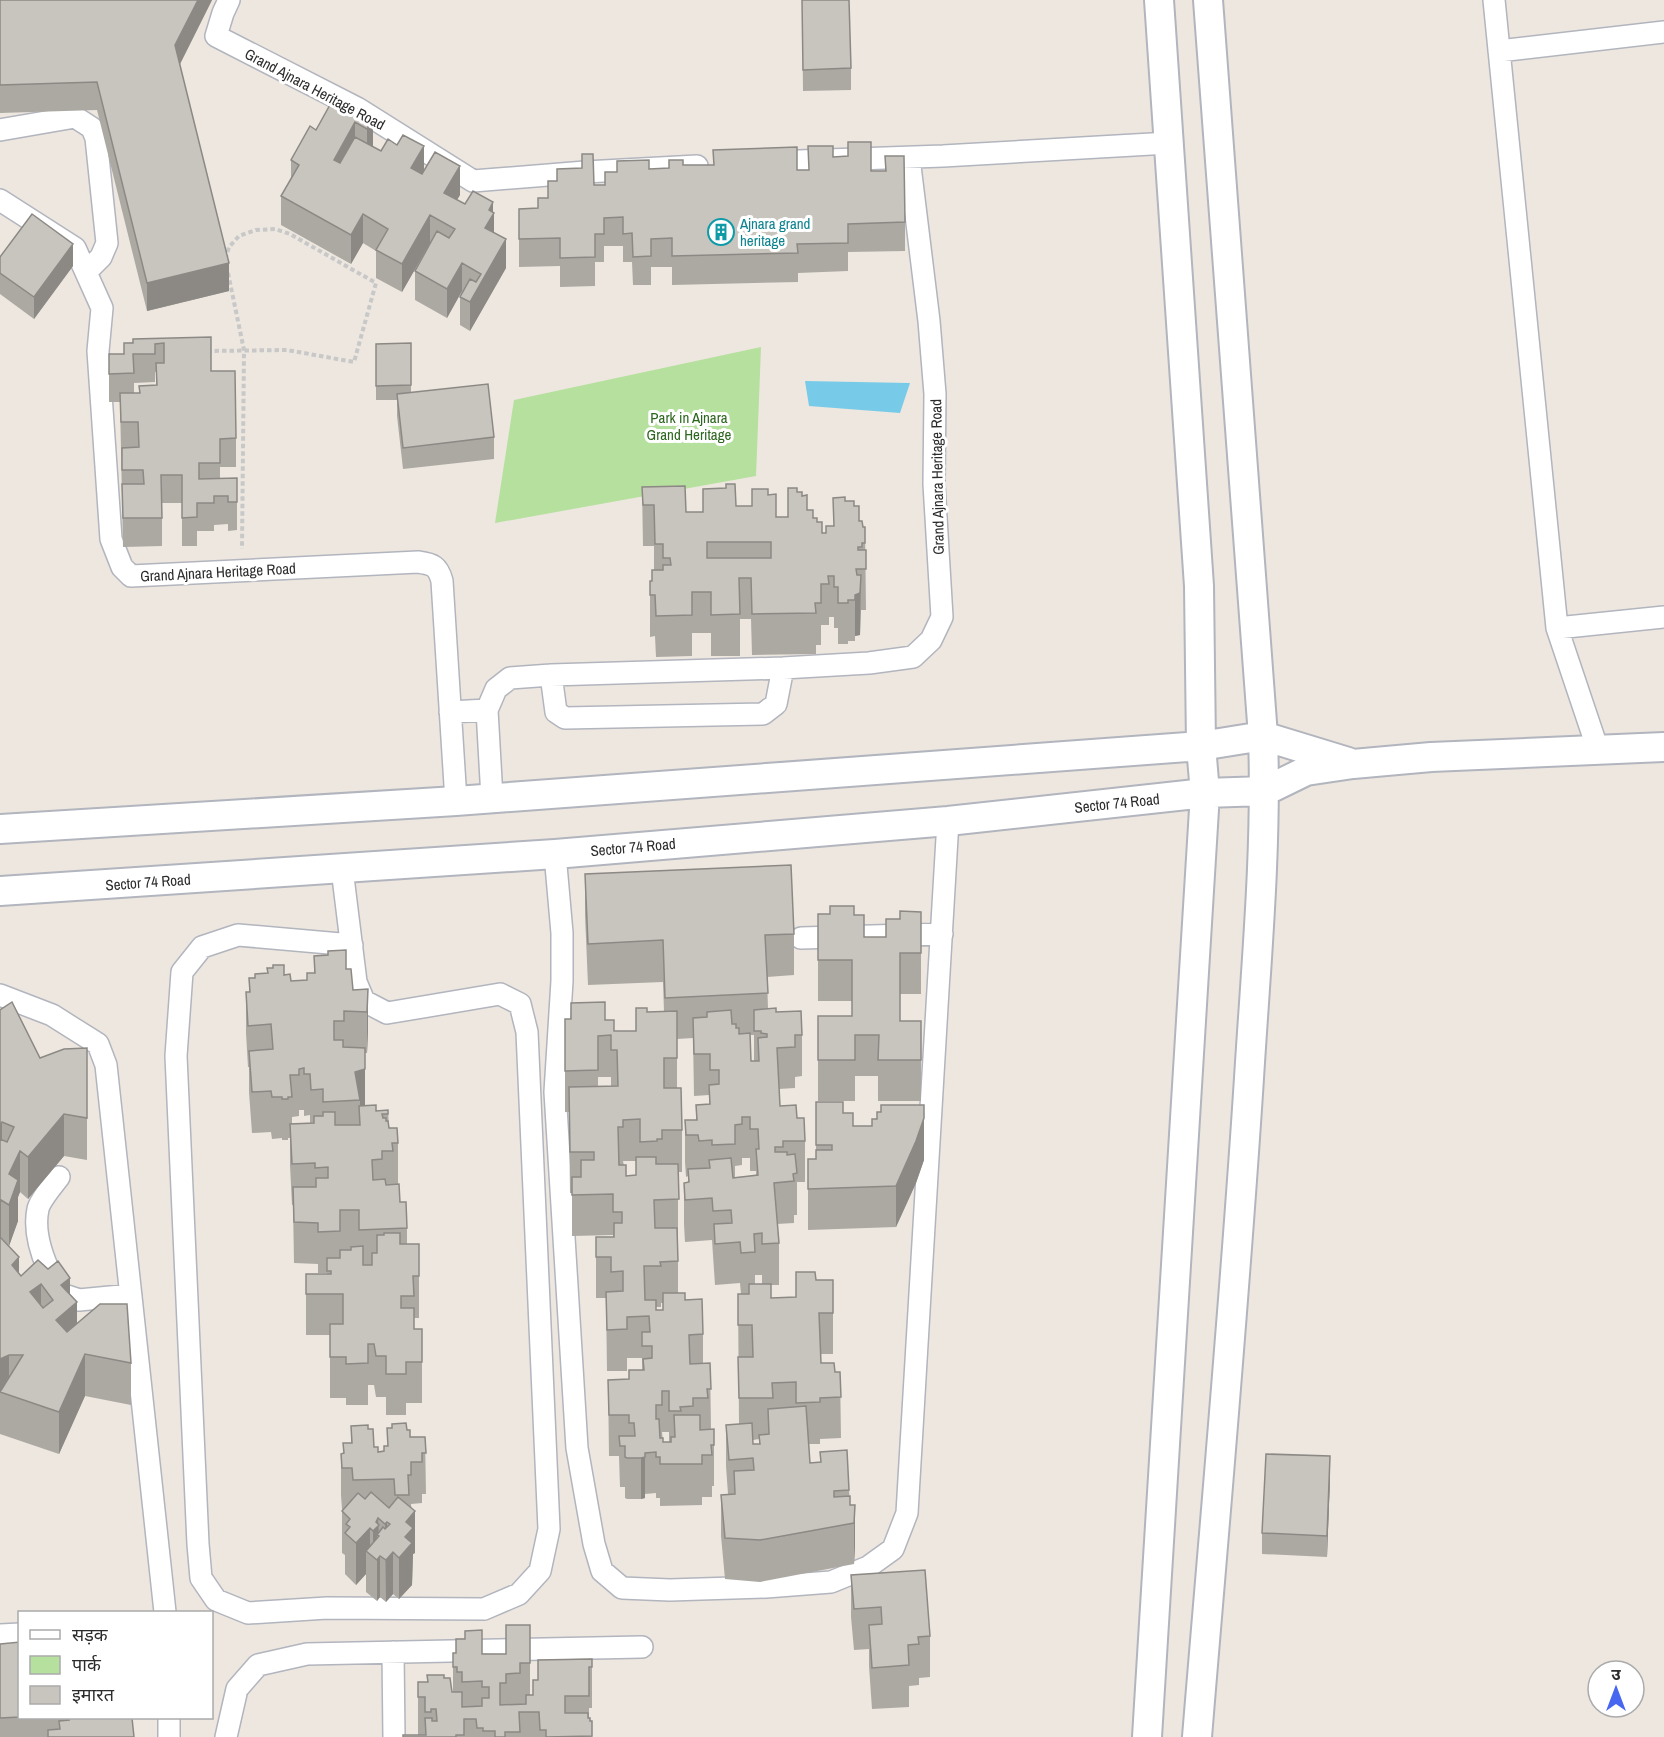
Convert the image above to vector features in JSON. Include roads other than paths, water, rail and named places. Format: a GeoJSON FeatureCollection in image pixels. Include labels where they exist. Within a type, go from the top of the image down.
{"type":"FeatureCollection","features":[{"type":"Feature","properties":{"kind":"street","name":"Grand Ajnara Heritage Road"},"geometry":{"type":"LineString","coordinates":[[229,0],[216,36],[357,108],[473,181],[722,165]]}},
{"type":"Feature","properties":{"kind":"street"},"geometry":{"type":"LineString","coordinates":[[1147,1737],[1205,793],[1198,586],[1159,0]]}},
{"type":"Feature","properties":{"kind":"street"},"geometry":{"type":"LineString","coordinates":[[1197,1737],[1241,1214],[1265,792],[1263,736],[1208,0]]}},
{"type":"Feature","properties":{"kind":"street"},"geometry":{"type":"LineString","coordinates":[[1494,0],[1557,628],[1598,750]]}},
{"type":"Feature","properties":{"kind":"street"},"geometry":{"type":"LineString","coordinates":[[1499,51],[1664,32]]}},
{"type":"Feature","properties":{"kind":"street"},"geometry":{"type":"LineString","coordinates":[[0,130],[75,117],[92,128],[96,138],[107,243],[101,257],[86,272]]}},
{"type":"Feature","properties":{"kind":"street"},"geometry":{"type":"LineString","coordinates":[[745,164],[909,158],[1169,143]]}},
{"type":"Feature","properties":{"kind":"street","name":"Grand Ajnara Heritage Road"},"geometry":{"type":"LineString","coordinates":[[487,710],[496,689],[510,678],[869,663],[913,657],[932,640],[942,617],[934,484],[935,394],[929,321],[909,158]]}},
{"type":"Feature","properties":{"kind":"street","name":"Grand Ajnara Heritage Road"},"geometry":{"type":"LineString","coordinates":[[0,200],[75,248],[102,308],[98,351],[111,539],[122,567],[131,576],[418,562],[429,563],[439,572],[442,581],[456,801]]}},
{"type":"Feature","properties":{"kind":"street"},"geometry":{"type":"LineString","coordinates":[[1557,628],[1664,617]]}},
{"type":"Feature","properties":{"kind":"street"},"geometry":{"type":"LineString","coordinates":[[551,675],[556,712],[565,718],[763,714],[776,704],[783,668]]}},
{"type":"Feature","properties":{"kind":"street"},"geometry":{"type":"LineString","coordinates":[[450,712],[487,710],[492,798]]}},
{"type":"Feature","properties":{"kind":"street"},"geometry":{"type":"LineString","coordinates":[[0,829],[456,801],[1202,746],[1263,736],[1353,764]]}},
{"type":"Feature","properties":{"kind":"street"},"geometry":{"type":"LineString","coordinates":[[1265,792],[1306,771],[1353,764],[1431,757],[1664,747]]}},
{"type":"Feature","properties":{"kind":"street","name":"Sector 74 Road"},"geometry":{"type":"LineString","coordinates":[[0,891],[555,854],[948,821],[1205,793],[1265,792]]}},
{"type":"Feature","properties":{"kind":"street"},"geometry":{"type":"LineString","coordinates":[[555,854],[562,933],[562,981],[555,1092],[577,1448],[594,1544],[602,1571],[622,1588],[681,1590],[831,1582],[868,1567],[893,1549],[907,1513],[948,821]]}},
{"type":"Feature","properties":{"kind":"street"},"geometry":{"type":"LineString","coordinates":[[342,870],[352,945],[356,982],[364,1001],[387,1013],[500,994],[520,1004],[527,1032],[549,1529],[540,1571],[519,1594],[484,1609],[327,1608],[248,1613],[216,1600],[201,1578],[176,1056],[182,972],[202,948],[237,935],[352,945]]}},
{"type":"Feature","properties":{"kind":"street"},"geometry":{"type":"LineString","coordinates":[[801,938],[942,934]]}},
{"type":"Feature","properties":{"kind":"street"},"geometry":{"type":"LineString","coordinates":[[0,995],[52,1015],[98,1044],[106,1065],[165,1611]]}},
{"type":"Feature","properties":{"kind":"street"},"geometry":{"type":"LineString","coordinates":[[59,1177],[38,1206],[37,1227],[48,1269],[61,1294],[79,1300],[131,1295]]}},
{"type":"Feature","properties":{"kind":"street"},"geometry":{"type":"LineString","coordinates":[[0,1635],[18,1634]]}},
{"type":"Feature","properties":{"kind":"street"},"geometry":{"type":"LineString","coordinates":[[226,1737],[237,1689],[258,1665],[307,1654],[642,1647]]}},
{"type":"Feature","properties":{"kind":"street"},"geometry":{"type":"LineString","coordinates":[[393,1652],[394,1737]]}},
{"type":"Feature","properties":{"kind":"street"},"geometry":{"type":"LineString","coordinates":[[169,1719],[169,1737]]}},
{"type":"Feature","properties":{"kind":"water"},"geometry":{"type":"Polygon","coordinates":[[[805,381],[910,383],[900,413],[809,406],[805,381]]]}},
{"type":"Feature","properties":{"kind":"place","name":"Ajnara grand heritage"},"geometry":{"type":"Point","coordinates":[721,232]}},
{"type":"Feature","properties":{"kind":"park label","name":"Park in Ajnara Grand Heritage"},"geometry":{"type":"Point","coordinates":[689,426]}}]}
